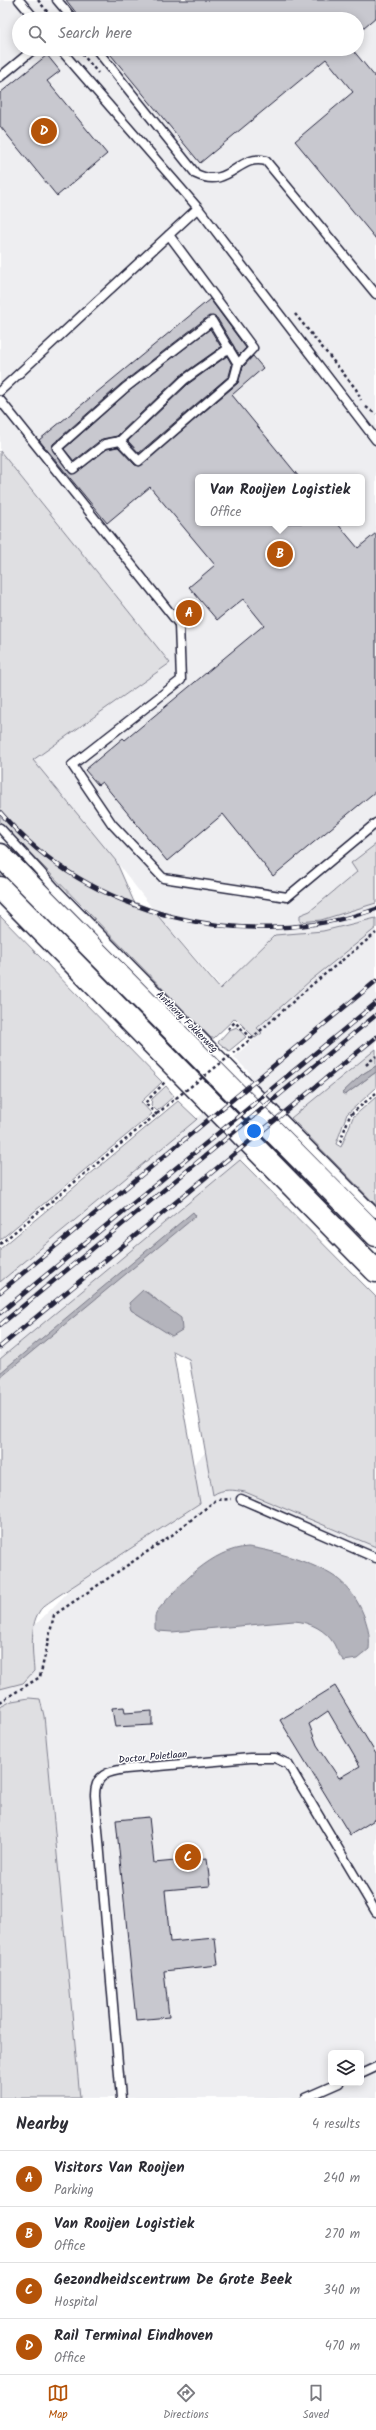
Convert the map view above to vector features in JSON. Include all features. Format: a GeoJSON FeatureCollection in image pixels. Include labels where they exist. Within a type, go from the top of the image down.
{"type":"FeatureCollection","features":[{"type":"Feature","properties":{"kind":"main road","name":"Anthony Fokkerweg"},"geometry":{"type":"LineString","coordinates":[[0,855],[376,1235]]}},
{"type":"Feature","properties":{"kind":"main road"},"geometry":{"type":"LineString","coordinates":[[0,888],[376,1271]]}},
{"type":"Feature","properties":{"kind":"lane"},"geometry":{"type":"LineString","coordinates":[[19,0],[29,12]]}},
{"type":"Feature","properties":{"kind":"lane"},"geometry":{"type":"LineString","coordinates":[[57,0],[66,12]]}},
{"type":"Feature","properties":{"kind":"lane"},"geometry":{"type":"LineString","coordinates":[[0,77],[26,56]]}},
{"type":"Feature","properties":{"kind":"lane"},"geometry":{"type":"LineString","coordinates":[[66,56],[198,208],[376,440]]}},
{"type":"Feature","properties":{"kind":"lane"},"geometry":{"type":"LineString","coordinates":[[102,56],[196,174],[206,179],[216,179],[237,170],[246,162],[257,158],[266,161],[376,294]]}},
{"type":"Feature","properties":{"kind":"lane"},"geometry":{"type":"LineString","coordinates":[[0,391],[198,208]]}},
{"type":"Feature","properties":{"kind":"lane"},"geometry":{"type":"LineString","coordinates":[[120,441],[139,461],[234,379],[238,364],[253,348],[169,235]]}},
{"type":"Feature","properties":{"kind":"lane"},"geometry":{"type":"LineString","coordinates":[[229,348],[184,380],[120,441],[105,444],[73,469],[57,448],[125,388],[212,321],[229,348],[238,364]]}},
{"type":"Feature","properties":{"kind":"lane"},"geometry":{"type":"LineString","coordinates":[[0,400],[179,624],[181,680],[72,765],[112,824],[163,878],[286,897],[376,823]]}},
{"type":"Feature","properties":{"kind":"lane"},"geometry":{"type":"LineString","coordinates":[[179,624],[190,614]]}},
{"type":"Feature","properties":{"kind":"lane","name":"Anthony Fokkerweg"},"geometry":{"type":"LineString","coordinates":[[0,828],[56,889],[376,1213]]}},
{"type":"Feature","properties":{"kind":"lane"},"geometry":{"type":"LineString","coordinates":[[241,1499],[376,1558]]}},
{"type":"Feature","properties":{"kind":"lane","name":"Doctor Poletlaan"},"geometry":{"type":"LineString","coordinates":[[121,2098],[95,1795],[95,1786],[100,1777],[108,1771],[250,1758],[275,1758],[288,1764],[376,1912]]}},
{"type":"Feature","properties":{"kind":"lane"},"geometry":{"type":"LineString","coordinates":[[364,2073],[376,2067]]}},
{"type":"Feature","properties":{"kind":"lane"},"geometry":{"type":"LineString","coordinates":[[304,2098],[332,2086]]}},
{"type":"Feature","properties":{"kind":"path"},"geometry":{"type":"LineString","coordinates":[[38,0],[47,12]]}},
{"type":"Feature","properties":{"kind":"path"},"geometry":{"type":"LineString","coordinates":[[0,1244],[176,1098],[230,1056],[314,983],[376,933]]}},
{"type":"Feature","properties":{"kind":"path"},"geometry":{"type":"LineString","coordinates":[[228,1029],[235,1022],[251,1038]]}},
{"type":"Feature","properties":{"kind":"path"},"geometry":{"type":"LineString","coordinates":[[366,1065],[376,1056]]}},
{"type":"Feature","properties":{"kind":"path"},"geometry":{"type":"LineString","coordinates":[[157,1115],[145,1103],[164,1084]]}},
{"type":"Feature","properties":{"kind":"path"},"geometry":{"type":"LineString","coordinates":[[340,1142],[350,1115],[376,1093]]}},
{"type":"Feature","properties":{"kind":"path"},"geometry":{"type":"LineString","coordinates":[[0,1702],[40,1677],[54,1615],[172,1535],[216,1500],[241,1499]]}},
{"type":"Feature","properties":{"kind":"shaded area"},"geometry":{"type":"Polygon","coordinates":[[[0,0],[376,0],[376,1084],[295,1114],[223,1175],[0,1389],[0,1250],[195,1120],[248,1077],[250,1073],[234,1057],[261,1033],[159,917],[116,861],[32,760],[170,663],[0,451],[0,0]]]}},
{"type":"Feature","properties":{"kind":"shaded area"},"geometry":{"type":"Polygon","coordinates":[[[0,451],[170,663],[33,760],[116,861],[134,902],[152,909],[220,989],[275,935],[323,931],[376,918],[376,928],[311,980],[257,1028],[262,1033],[255,1038],[235,1018],[214,1038],[211,1038],[0,822],[0,451]]]}},
{"type":"Feature","properties":{"kind":"shaded area"},"geometry":{"type":"Polygon","coordinates":[[[376,844],[376,903],[321,920],[300,922],[300,915],[310,911],[357,872],[351,863],[376,844]]]}},
{"type":"Feature","properties":{"kind":"shaded area"},"geometry":{"type":"Polygon","coordinates":[[[0,916],[162,1082],[141,1102],[152,1114],[0,1240],[0,916]]]}},
{"type":"Feature","properties":{"kind":"shaded area"},"geometry":{"type":"Polygon","coordinates":[[[237,1027],[246,1037],[229,1051],[218,1042],[229,1030],[237,1027]]]}},
{"type":"Feature","properties":{"kind":"shaded area"},"geometry":{"type":"Polygon","coordinates":[[[376,1049],[376,1066],[361,1075],[343,1093],[345,1095],[376,1072],[376,1088],[347,1114],[336,1144],[341,1147],[353,1117],[376,1097],[376,1205],[291,1118],[376,1049]]]}},
{"type":"Feature","properties":{"kind":"shaded area"},"geometry":{"type":"Polygon","coordinates":[[[376,1066],[376,1072],[345,1095],[342,1093],[361,1075],[376,1066]]]}},
{"type":"Feature","properties":{"kind":"shaded area"},"geometry":{"type":"Polygon","coordinates":[[[166,1086],[174,1096],[157,1111],[151,1105],[152,1099],[166,1086]]]}},
{"type":"Feature","properties":{"kind":"shaded area"},"geometry":{"type":"Polygon","coordinates":[[[178,1101],[197,1119],[0,1282],[0,1249],[178,1101]]]}},
{"type":"Feature","properties":{"kind":"shaded area"},"geometry":{"type":"Polygon","coordinates":[[[240,1160],[376,1297],[376,1547],[245,1492],[225,1490],[213,1495],[189,1359],[173,1351],[200,1503],[46,1604],[39,1612],[34,1625],[34,1671],[23,1683],[0,1689],[0,1359],[240,1160]],[[147,1292],[131,1310],[141,1316],[157,1300],[147,1292]]]}},
{"type":"Feature","properties":{"kind":"shaded area"},"geometry":{"type":"Polygon","coordinates":[[[193,1212],[196,1216],[0,1378],[0,1373],[193,1212]]]}},
{"type":"Feature","properties":{"kind":"shaded area"},"geometry":{"type":"Polygon","coordinates":[[[143,1290],[181,1318],[182,1330],[172,1336],[131,1310],[129,1303],[143,1290]]]}},
{"type":"Feature","properties":{"kind":"shaded area"},"geometry":{"type":"Polygon","coordinates":[[[258,1399],[376,1484],[376,2098],[0,2098],[0,1661],[258,1399]]]}},
{"type":"Feature","properties":{"kind":"shaded area"},"geometry":{"type":"Polygon","coordinates":[[[248,1547],[281,1554],[305,1562],[326,1572],[343,1583],[356,1599],[365,1619],[368,1629],[369,1649],[357,1659],[344,1661],[339,1655],[331,1639],[322,1631],[312,1625],[294,1621],[172,1632],[158,1631],[155,1629],[155,1616],[158,1610],[176,1589],[187,1579],[210,1561],[222,1554],[235,1549],[248,1547]]]}},
{"type":"Feature","properties":{"kind":"shaded area"},"geometry":{"type":"Polygon","coordinates":[[[29,1698],[40,1699],[44,1716],[80,2098],[0,2098],[0,1707],[12,1701],[29,1698]]]}},
{"type":"Feature","properties":{"kind":"building"},"geometry":{"type":"Polygon","coordinates":[[[66,0],[376,0],[376,17],[364,27],[364,12],[75,12],[66,0]]]}},
{"type":"Feature","properties":{"kind":"building"},"geometry":{"type":"Polygon","coordinates":[[[46,56],[48,56],[60,71],[47,81],[107,154],[57,196],[0,126],[0,93],[46,56]]]}},
{"type":"Feature","properties":{"kind":"building"},"geometry":{"type":"Polygon","coordinates":[[[112,56],[358,56],[376,78],[376,239],[295,141],[353,92],[326,59],[200,163],[112,56]]]}},
{"type":"Feature","properties":{"kind":"building"},"geometry":{"type":"Polygon","coordinates":[[[210,299],[246,348],[239,355],[217,318],[209,316],[121,384],[53,444],[52,448],[71,474],[76,473],[107,449],[118,447],[135,465],[140,466],[238,383],[243,367],[253,356],[263,368],[232,395],[297,474],[195,474],[195,526],[340,526],[358,548],[376,533],[376,791],[273,876],[223,814],[167,861],[102,782],[98,785],[85,770],[123,738],[125,740],[264,625],[243,599],[217,620],[189,587],[215,565],[150,487],[107,523],[39,440],[210,299]]]}},
{"type":"Feature","properties":{"kind":"building"},"geometry":{"type":"Polygon","coordinates":[[[210,329],[221,347],[180,376],[117,436],[102,439],[74,461],[64,449],[128,392],[210,329]]]}},
{"type":"Feature","properties":{"kind":"building"},"geometry":{"type":"Polygon","coordinates":[[[227,356],[232,365],[229,376],[139,453],[128,441],[188,384],[227,356]]]}},
{"type":"Feature","properties":{"kind":"building"},"geometry":{"type":"Polygon","coordinates":[[[335,1686],[376,1754],[376,1819],[350,1835],[280,1720],[335,1686]],[[328,1711],[309,1724],[317,1745],[339,1778],[360,1766],[328,1711]]]}},
{"type":"Feature","properties":{"kind":"building"},"geometry":{"type":"Polygon","coordinates":[[[124,1707],[125,1713],[152,1711],[152,1725],[115,1727],[112,1708],[124,1707]]]}},
{"type":"Feature","properties":{"kind":"building"},"geometry":{"type":"Polygon","coordinates":[[[149,1817],[154,1863],[207,1858],[210,1886],[165,1890],[170,1942],[215,1938],[218,1965],[164,1971],[169,2017],[136,2020],[116,1820],[149,1817]]]}},
{"type":"Feature","properties":{"kind":"railway"},"geometry":{"type":"LineString","coordinates":[[0,812],[36,848],[78,878],[124,901],[173,917],[224,926],[276,928],[327,922],[376,909]]}},
{"type":"Feature","properties":{"kind":"railway"},"geometry":{"type":"LineString","coordinates":[[0,1292],[376,981]]}},
{"type":"Feature","properties":{"kind":"railway"},"geometry":{"type":"LineString","coordinates":[[0,1313],[376,1003]]}},
{"type":"Feature","properties":{"kind":"railway"},"geometry":{"type":"LineString","coordinates":[[0,1325],[376,1015]]}},
{"type":"Feature","properties":{"kind":"railway"},"geometry":{"type":"LineString","coordinates":[[0,1347],[376,1037]]}},
{"type":"Feature","properties":{"kind":"place","name":"Rail Terminal Eindhoven"},"geometry":{"type":"Point","coordinates":[44,131]}},
{"type":"Feature","properties":{"kind":"place","name":"Van Rooijen Logistiek"},"geometry":{"type":"Point","coordinates":[280,554]}},
{"type":"Feature","properties":{"kind":"place","name":"Visitors Van Rooijen"},"geometry":{"type":"Point","coordinates":[189,613]}},
{"type":"Feature","properties":{"kind":"place","name":"Gezondheidscentrum De Grote Beek"},"geometry":{"type":"Point","coordinates":[188,1857]}}]}
